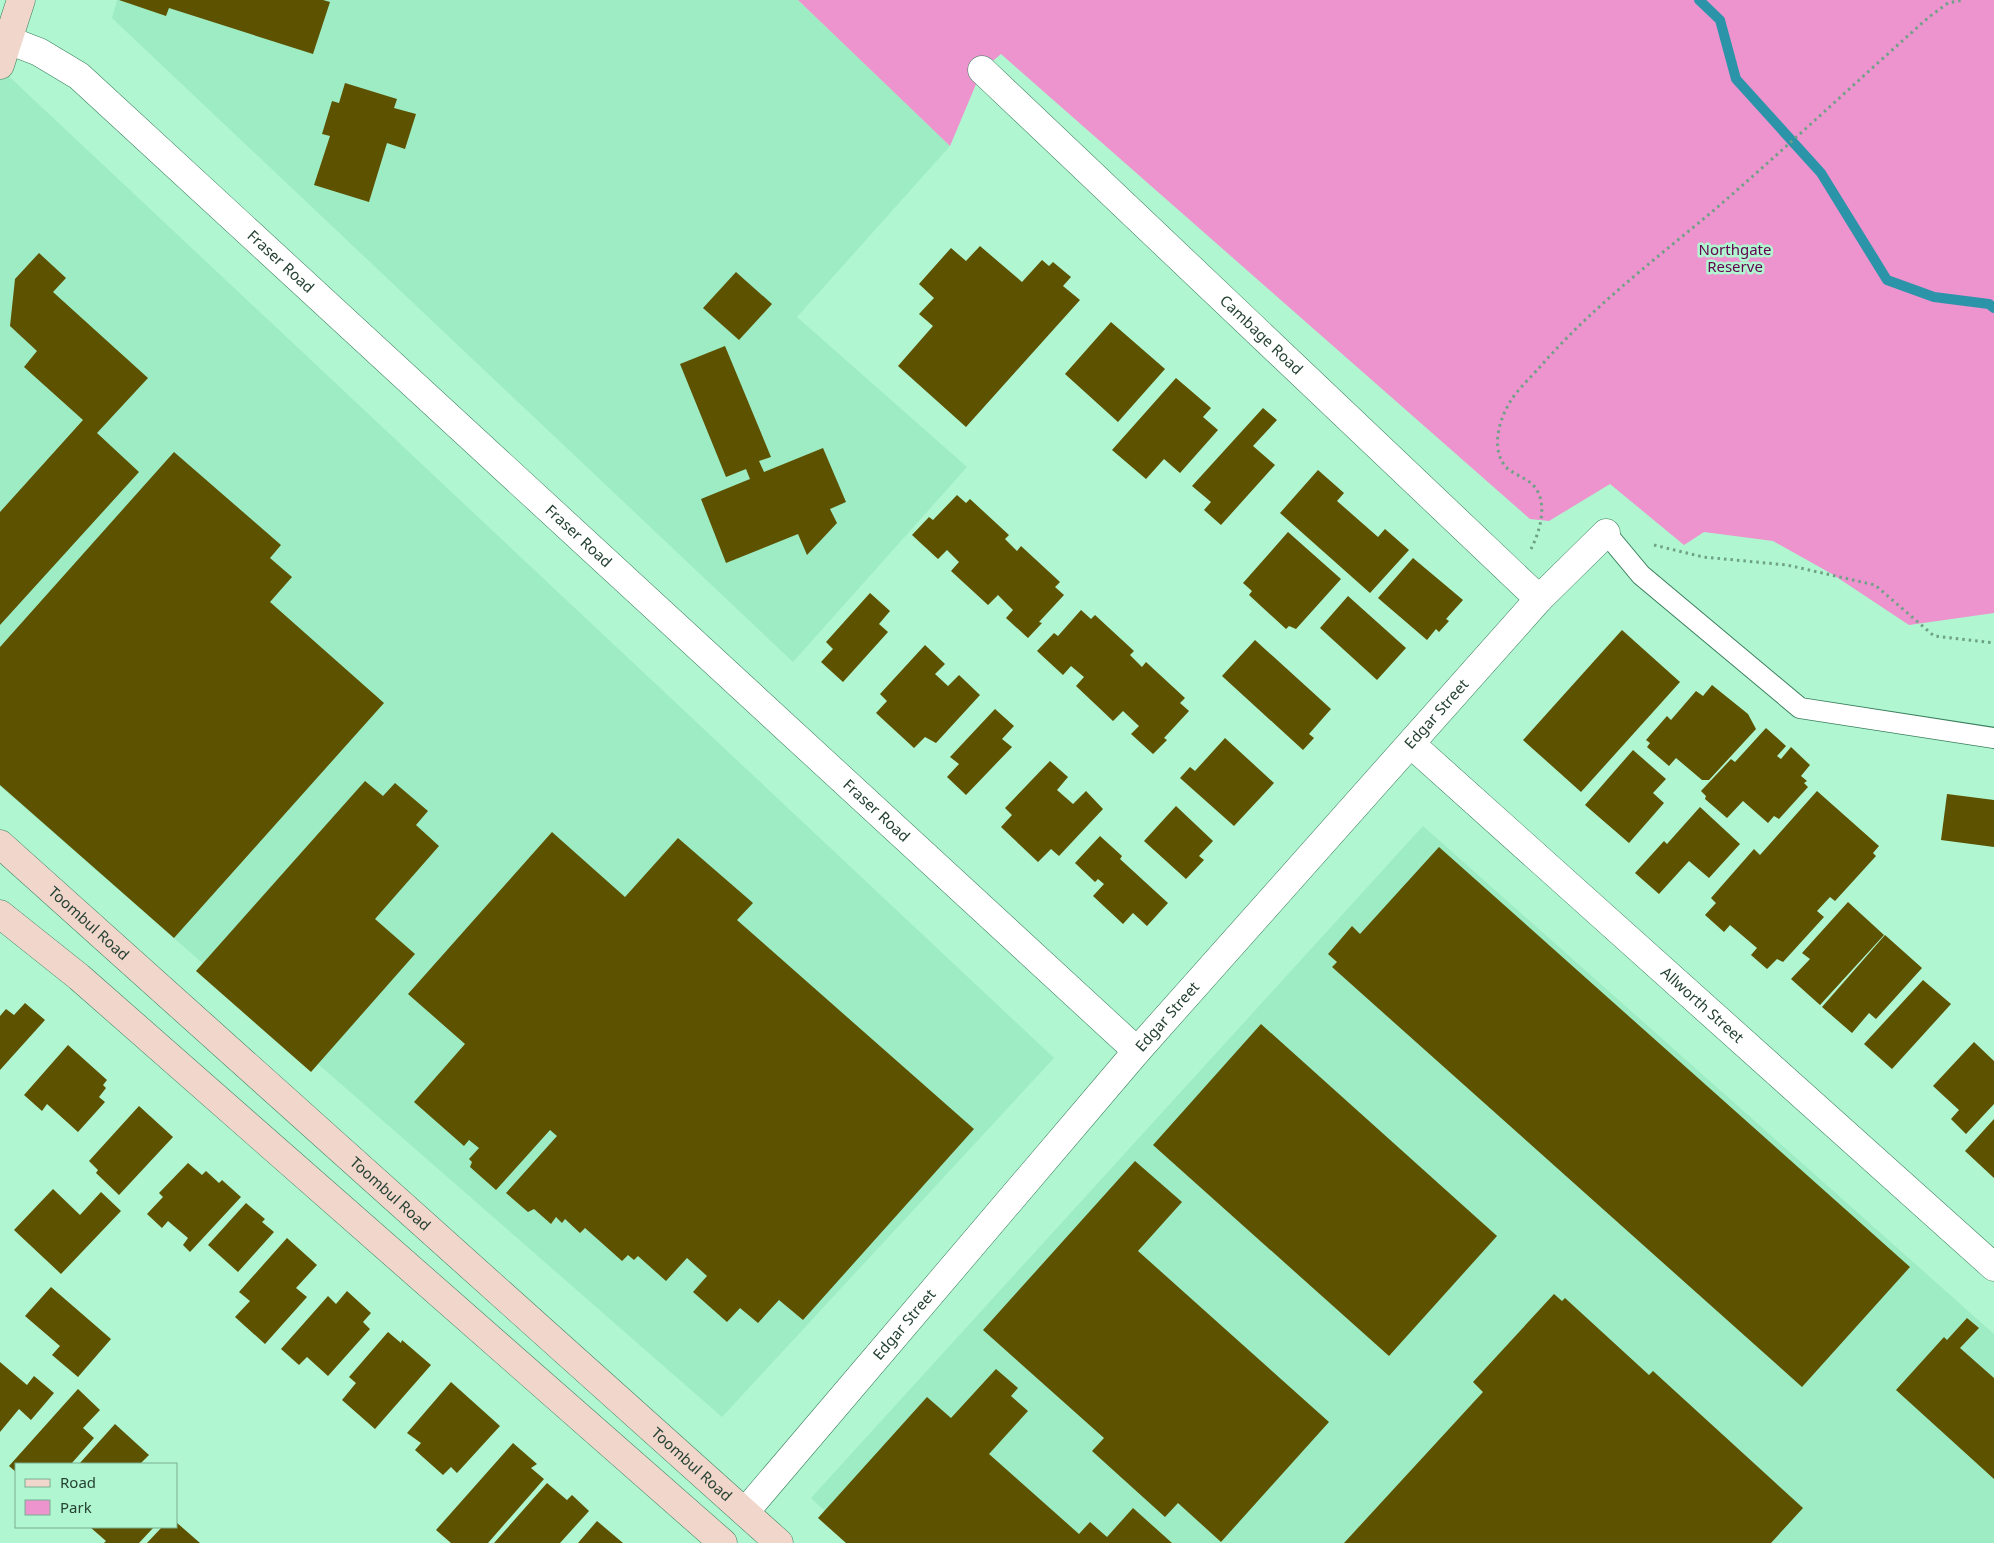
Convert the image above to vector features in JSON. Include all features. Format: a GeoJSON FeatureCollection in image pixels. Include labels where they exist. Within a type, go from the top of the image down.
{"type":"FeatureCollection","features":[{"type":"Feature","properties":{"kind":"main road"},"geometry":{"type":"LineString","coordinates":[[4,52],[22,0]]}},
{"type":"Feature","properties":{"kind":"main road","name":"Toombul Road"},"geometry":{"type":"LineString","coordinates":[[0,844],[779,1543]]}},
{"type":"Feature","properties":{"kind":"main road"},"geometry":{"type":"LineString","coordinates":[[0,914],[79,977],[723,1543]]}},
{"type":"Feature","properties":{"kind":"street","name":"Fraser Road"},"geometry":{"type":"LineString","coordinates":[[4,52],[39,52],[79,76],[1137,1051]]}},
{"type":"Feature","properties":{"kind":"street","name":"Cambage Road"},"geometry":{"type":"LineString","coordinates":[[982,70],[1539,599]]}},
{"type":"Feature","properties":{"kind":"street","name":"Edgar Street"},"geometry":{"type":"LineString","coordinates":[[745,1512],[1137,1051],[1539,599],[1606,534]]}},
{"type":"Feature","properties":{"kind":"street","name":"Allworth Street"},"geometry":{"type":"LineString","coordinates":[[1411,744],[1994,1267]]}},
{"type":"Feature","properties":{"kind":"lane"},"geometry":{"type":"LineString","coordinates":[[1606,534],[1641,575],[1800,708],[1994,738]]}},
{"type":"Feature","properties":{"kind":"path"},"geometry":{"type":"LineString","coordinates":[[1517,579],[1536,538],[1542,508],[1539,494],[1532,484],[1506,467],[1499,456],[1497,435],[1510,402],[1574,330],[1731,195],[1929,17],[1948,3],[1964,0]]}},
{"type":"Feature","properties":{"kind":"path"},"geometry":{"type":"LineString","coordinates":[[1606,534],[1702,557],[1786,565],[1875,584],[1934,636],[1994,644]]}},
{"type":"Feature","properties":{"kind":"shaded area"},"geometry":{"type":"Polygon","coordinates":[[[117,0],[798,0],[950,146],[797,317],[967,467],[793,662],[112,18],[117,0]]]}},
{"type":"Feature","properties":{"kind":"shaded area"},"geometry":{"type":"Polygon","coordinates":[[[0,68],[1054,1058],[722,1417],[0,786],[0,68]]]}},
{"type":"Feature","properties":{"kind":"shaded area"},"geometry":{"type":"Polygon","coordinates":[[[1423,826],[1994,1334],[1994,1543],[859,1543],[811,1498],[1423,826]]]}},
{"type":"Feature","properties":{"kind":"green space","name":"Northgate Reserve"},"geometry":{"type":"Polygon","coordinates":[[[798,0],[1994,0],[1994,613],[1909,625],[1832,574],[1773,541],[1704,532],[1684,545],[1610,484],[1549,521],[1530,519],[1001,54],[982,70],[950,146],[798,0]]]}},
{"type":"Feature","properties":{"kind":"building"},"geometry":{"type":"Polygon","coordinates":[[[119,0],[323,0],[330,2],[313,54],[169,8],[166,16],[119,0]]]}},
{"type":"Feature","properties":{"kind":"building"},"geometry":{"type":"Polygon","coordinates":[[[345,83],[397,99],[394,108],[416,114],[405,149],[387,143],[369,202],[314,185],[330,136],[322,134],[332,101],[339,103],[345,83]]]}},
{"type":"Feature","properties":{"kind":"building"},"geometry":{"type":"Polygon","coordinates":[[[980,246],[1022,282],[1042,260],[1049,266],[1053,262],[1071,277],[1063,286],[1080,300],[966,427],[898,366],[933,326],[919,314],[934,298],[919,284],[951,248],[966,261],[980,246]]]}},
{"type":"Feature","properties":{"kind":"building"},"geometry":{"type":"Polygon","coordinates":[[[39,253],[66,278],[53,292],[148,378],[97,433],[139,472],[0,625],[0,512],[83,420],[24,367],[37,351],[10,326],[15,279],[39,253]]]}},
{"type":"Feature","properties":{"kind":"building"},"geometry":{"type":"Polygon","coordinates":[[[736,272],[772,304],[739,340],[703,308],[736,272]]]}},
{"type":"Feature","properties":{"kind":"building"},"geometry":{"type":"Polygon","coordinates":[[[1111,322],[1165,369],[1118,422],[1065,374],[1111,322]]]}},
{"type":"Feature","properties":{"kind":"building"},"geometry":{"type":"Polygon","coordinates":[[[725,346],[771,457],[759,461],[764,472],[823,448],[846,502],[830,509],[837,523],[807,555],[798,534],[726,563],[701,499],[750,479],[746,469],[726,477],[680,364],[725,346]]]}},
{"type":"Feature","properties":{"kind":"building"},"geometry":{"type":"Polygon","coordinates":[[[1176,378],[1211,408],[1203,417],[1218,430],[1180,473],[1164,459],[1146,479],[1112,450],[1176,378]]]}},
{"type":"Feature","properties":{"kind":"building"},"geometry":{"type":"Polygon","coordinates":[[[1263,408],[1277,420],[1253,446],[1275,465],[1221,525],[1204,510],[1211,502],[1192,486],[1263,408]]]}},
{"type":"Feature","properties":{"kind":"building"},"geometry":{"type":"Polygon","coordinates":[[[174,452],[281,545],[270,558],[292,577],[270,602],[384,703],[174,938],[0,785],[0,647],[174,452]]]}},
{"type":"Feature","properties":{"kind":"building"},"geometry":{"type":"Polygon","coordinates":[[[1318,470],[1344,493],[1337,501],[1378,537],[1385,529],[1409,550],[1370,593],[1280,513],[1318,470]]]}},
{"type":"Feature","properties":{"kind":"building"},"geometry":{"type":"Polygon","coordinates":[[[957,495],[966,503],[970,499],[1009,535],[1005,539],[1017,551],[1021,546],[1060,582],[1055,587],[1064,595],[1039,622],[1042,623],[1028,638],[1006,618],[1013,610],[998,595],[988,605],[951,571],[959,562],[947,550],[938,559],[912,535],[929,517],[933,520],[957,495]]]}},
{"type":"Feature","properties":{"kind":"building"},"geometry":{"type":"Polygon","coordinates":[[[1288,532],[1341,579],[1296,629],[1289,626],[1286,629],[1249,595],[1252,591],[1243,583],[1288,532]]]}},
{"type":"Feature","properties":{"kind":"building"},"geometry":{"type":"Polygon","coordinates":[[[1413,558],[1463,600],[1446,619],[1449,621],[1439,632],[1436,629],[1427,640],[1378,598],[1413,558]]]}},
{"type":"Feature","properties":{"kind":"building"},"geometry":{"type":"Polygon","coordinates":[[[870,593],[890,611],[879,624],[888,632],[843,682],[821,662],[833,649],[826,642],[870,593]]]}},
{"type":"Feature","properties":{"kind":"building"},"geometry":{"type":"Polygon","coordinates":[[[1348,596],[1406,648],[1377,680],[1320,628],[1348,596]]]}},
{"type":"Feature","properties":{"kind":"building"},"geometry":{"type":"Polygon","coordinates":[[[1081,610],[1091,619],[1095,615],[1134,651],[1130,655],[1142,667],[1146,662],[1185,698],[1180,703],[1189,711],[1164,738],[1167,740],[1153,754],[1131,734],[1139,726],[1123,711],[1113,721],[1076,686],[1084,677],[1071,666],[1063,675],[1037,651],[1054,633],[1058,636],[1081,610]]]}},
{"type":"Feature","properties":{"kind":"building"},"geometry":{"type":"Polygon","coordinates":[[[1622,630],[1680,682],[1581,792],[1523,740],[1622,630]]]}},
{"type":"Feature","properties":{"kind":"building"},"geometry":{"type":"Polygon","coordinates":[[[1255,640],[1331,709],[1309,734],[1314,738],[1303,750],[1222,676],[1255,640]]]}},
{"type":"Feature","properties":{"kind":"building"},"geometry":{"type":"Polygon","coordinates":[[[925,645],[945,664],[935,674],[948,686],[959,675],[980,695],[936,743],[925,737],[914,748],[876,713],[887,701],[880,694],[925,645]]]}},
{"type":"Feature","properties":{"kind":"building"},"geometry":{"type":"Polygon","coordinates":[[[1712,685],[1748,714],[1756,729],[1709,780],[1702,780],[1676,758],[1669,766],[1647,747],[1650,743],[1646,740],[1667,716],[1671,720],[1696,691],[1703,696],[1712,685]]]}},
{"type":"Feature","properties":{"kind":"building"},"geometry":{"type":"Polygon","coordinates":[[[995,709],[1014,726],[1002,739],[1012,747],[966,795],[947,777],[959,764],[950,757],[995,709]]]}},
{"type":"Feature","properties":{"kind":"building"},"geometry":{"type":"Polygon","coordinates":[[[1766,728],[1786,746],[1777,756],[1781,759],[1791,747],[1810,765],[1801,776],[1807,781],[1804,783],[1808,787],[1779,819],[1774,816],[1768,823],[1743,801],[1727,818],[1705,799],[1706,796],[1701,791],[1731,759],[1735,762],[1766,728]]]}},
{"type":"Feature","properties":{"kind":"building"},"geometry":{"type":"Polygon","coordinates":[[[1225,738],[1274,783],[1234,826],[1180,778],[1190,767],[1195,771],[1225,738]]]}},
{"type":"Feature","properties":{"kind":"building"},"geometry":{"type":"Polygon","coordinates":[[[1633,750],[1666,779],[1653,793],[1664,803],[1629,843],[1585,805],[1633,750]]]}},
{"type":"Feature","properties":{"kind":"building"},"geometry":{"type":"Polygon","coordinates":[[[1050,761],[1068,777],[1057,790],[1073,804],[1086,791],[1103,809],[1059,856],[1051,849],[1038,862],[1001,827],[1012,815],[1005,808],[1050,761]]]}},
{"type":"Feature","properties":{"kind":"building"},"geometry":{"type":"Polygon","coordinates":[[[365,781],[383,796],[395,783],[428,811],[416,825],[439,846],[375,919],[415,954],[311,1072],[196,971],[365,781]]]}},
{"type":"Feature","properties":{"kind":"building"},"geometry":{"type":"Polygon","coordinates":[[[1817,791],[1879,846],[1873,853],[1876,856],[1835,901],[1830,897],[1817,911],[1824,917],[1783,962],[1777,959],[1767,969],[1751,955],[1757,948],[1730,925],[1724,932],[1705,915],[1716,903],[1711,898],[1754,849],[1760,855],[1817,791]]]}},
{"type":"Feature","properties":{"kind":"building"},"geometry":{"type":"Polygon","coordinates":[[[1947,794],[1994,800],[1994,847],[1941,840],[1947,794]]]}},
{"type":"Feature","properties":{"kind":"building"},"geometry":{"type":"Polygon","coordinates":[[[1176,806],[1213,841],[1199,856],[1204,860],[1186,879],[1144,841],[1176,806]]]}},
{"type":"Feature","properties":{"kind":"building"},"geometry":{"type":"Polygon","coordinates":[[[1700,807],[1740,844],[1709,878],[1689,861],[1659,894],[1635,873],[1664,841],[1667,844],[1700,807]]]}},
{"type":"Feature","properties":{"kind":"building"},"geometry":{"type":"Polygon","coordinates":[[[552,832],[625,897],[678,838],[753,903],[737,920],[974,1129],[803,1320],[779,1300],[758,1323],[740,1308],[727,1322],[693,1292],[707,1276],[687,1258],[666,1281],[638,1256],[634,1260],[628,1255],[622,1261],[585,1228],[580,1233],[565,1219],[562,1223],[556,1217],[551,1224],[534,1209],[528,1212],[506,1193],[557,1136],[550,1130],[496,1190],[470,1167],[472,1162],[469,1159],[479,1148],[469,1140],[464,1146],[414,1102],[465,1044],[408,994],[552,832]]]}},
{"type":"Feature","properties":{"kind":"building"},"geometry":{"type":"Polygon","coordinates":[[[1100,836],[1122,856],[1120,859],[1168,903],[1147,926],[1133,913],[1123,924],[1093,896],[1104,884],[1098,879],[1095,882],[1075,863],[1100,836]]]}},
{"type":"Feature","properties":{"kind":"building"},"geometry":{"type":"Polygon","coordinates":[[[1439,847],[1910,1267],[1802,1387],[1332,967],[1337,962],[1328,954],[1352,926],[1360,934],[1439,847]]]}},
{"type":"Feature","properties":{"kind":"building"},"geometry":{"type":"Polygon","coordinates":[[[1848,902],[1884,935],[1820,1005],[1791,979],[1810,959],[1802,953],[1848,902]]]}},
{"type":"Feature","properties":{"kind":"building"},"geometry":{"type":"Polygon","coordinates":[[[1885,935],[1922,968],[1876,1019],[1869,1013],[1852,1033],[1822,1007],[1885,935]]]}},
{"type":"Feature","properties":{"kind":"building"},"geometry":{"type":"Polygon","coordinates":[[[1923,980],[1951,1004],[1892,1069],[1864,1044],[1923,980]]]}},
{"type":"Feature","properties":{"kind":"building"},"geometry":{"type":"Polygon","coordinates":[[[25,1003],[45,1020],[0,1070],[0,1016],[6,1009],[14,1015],[25,1003]]]}},
{"type":"Feature","properties":{"kind":"building"},"geometry":{"type":"Polygon","coordinates":[[[1261,1024],[1497,1236],[1389,1356],[1153,1145],[1261,1024]]]}},
{"type":"Feature","properties":{"kind":"building"},"geometry":{"type":"Polygon","coordinates":[[[1974,1042],[1994,1061],[1994,1104],[1966,1134],[1951,1119],[1959,1110],[1933,1086],[1974,1042]]]}},
{"type":"Feature","properties":{"kind":"building"},"geometry":{"type":"Polygon","coordinates":[[[68,1045],[107,1080],[103,1085],[106,1088],[99,1097],[105,1102],[78,1132],[47,1104],[42,1111],[24,1095],[68,1045]]]}},
{"type":"Feature","properties":{"kind":"building"},"geometry":{"type":"Polygon","coordinates":[[[139,1106],[173,1137],[119,1195],[96,1173],[98,1170],[89,1161],[139,1106]]]}},
{"type":"Feature","properties":{"kind":"building"},"geometry":{"type":"Polygon","coordinates":[[[1994,1119],[1994,1178],[1965,1151],[1994,1119]]]}},
{"type":"Feature","properties":{"kind":"building"},"geometry":{"type":"Polygon","coordinates":[[[1135,1161],[1182,1202],[1138,1251],[1329,1422],[1221,1542],[1178,1503],[1165,1517],[1092,1451],[1104,1438],[983,1330],[1135,1161]]]}},
{"type":"Feature","properties":{"kind":"building"},"geometry":{"type":"Polygon","coordinates":[[[188,1163],[202,1175],[206,1171],[219,1183],[222,1180],[241,1197],[190,1252],[183,1245],[188,1238],[168,1221],[162,1228],[147,1214],[163,1197],[159,1193],[188,1163]]]}},
{"type":"Feature","properties":{"kind":"building"},"geometry":{"type":"Polygon","coordinates":[[[53,1189],[80,1215],[101,1192],[121,1211],[61,1274],[14,1230],[53,1189]]]}},
{"type":"Feature","properties":{"kind":"building"},"geometry":{"type":"Polygon","coordinates":[[[246,1203],[265,1219],[262,1222],[274,1232],[238,1272],[208,1245],[246,1203]]]}},
{"type":"Feature","properties":{"kind":"building"},"geometry":{"type":"Polygon","coordinates":[[[287,1238],[317,1265],[296,1288],[307,1297],[265,1344],[235,1317],[250,1301],[239,1292],[287,1238]]]}},
{"type":"Feature","properties":{"kind":"building"},"geometry":{"type":"Polygon","coordinates":[[[51,1287],[111,1339],[78,1377],[52,1355],[60,1346],[25,1316],[51,1287]]]}},
{"type":"Feature","properties":{"kind":"building"},"geometry":{"type":"Polygon","coordinates":[[[347,1291],[371,1313],[363,1322],[370,1329],[328,1376],[307,1357],[299,1365],[281,1349],[328,1296],[336,1304],[347,1291]]]}},
{"type":"Feature","properties":{"kind":"building"},"geometry":{"type":"Polygon","coordinates":[[[1554,1294],[1562,1301],[1565,1298],[1649,1375],[1653,1371],[1803,1508],[1771,1543],[1344,1543],[1483,1392],[1473,1382],[1554,1294]]]}},
{"type":"Feature","properties":{"kind":"building"},"geometry":{"type":"Polygon","coordinates":[[[1967,1318],[1979,1328],[1960,1348],[1994,1378],[1994,1479],[1896,1390],[1944,1337],[1947,1340],[1967,1318]]]}},
{"type":"Feature","properties":{"kind":"building"},"geometry":{"type":"Polygon","coordinates":[[[388,1332],[401,1343],[402,1340],[431,1365],[375,1429],[342,1400],[356,1383],[349,1377],[388,1332]]]}},
{"type":"Feature","properties":{"kind":"building"},"geometry":{"type":"Polygon","coordinates":[[[0,1362],[27,1385],[34,1376],[54,1393],[31,1420],[19,1409],[0,1432],[0,1362]]]}},
{"type":"Feature","properties":{"kind":"building"},"geometry":{"type":"Polygon","coordinates":[[[996,1369],[1018,1388],[1011,1396],[1028,1411],[989,1454],[1079,1534],[1090,1522],[1107,1537],[1133,1508],[1172,1543],[846,1543],[818,1518],[927,1397],[951,1418],[996,1369]]]}},
{"type":"Feature","properties":{"kind":"building"},"geometry":{"type":"Polygon","coordinates":[[[451,1382],[500,1426],[457,1473],[451,1467],[443,1475],[415,1450],[421,1443],[407,1433],[451,1382]]]}},
{"type":"Feature","properties":{"kind":"building"},"geometry":{"type":"Polygon","coordinates":[[[78,1389],[100,1410],[83,1428],[94,1438],[72,1463],[15,1463],[15,1471],[9,1466],[78,1389]]]}},
{"type":"Feature","properties":{"kind":"building"},"geometry":{"type":"Polygon","coordinates":[[[115,1424],[149,1455],[141,1463],[80,1463],[115,1424]]]}},
{"type":"Feature","properties":{"kind":"building"},"geometry":{"type":"Polygon","coordinates":[[[513,1443],[537,1464],[531,1468],[544,1479],[488,1543],[451,1543],[436,1530],[513,1443]]]}},
{"type":"Feature","properties":{"kind":"building"},"geometry":{"type":"Polygon","coordinates":[[[547,1483],[567,1500],[572,1495],[589,1511],[560,1543],[494,1543],[547,1483]]]}},
{"type":"Feature","properties":{"kind":"building"},"geometry":{"type":"Polygon","coordinates":[[[597,1521],[623,1543],[578,1543],[597,1521]]]}},
{"type":"Feature","properties":{"kind":"building"},"geometry":{"type":"Polygon","coordinates":[[[178,1524],[200,1543],[147,1543],[161,1528],[178,1528],[178,1524]]]}},
{"type":"Feature","properties":{"kind":"building"},"geometry":{"type":"Polygon","coordinates":[[[91,1528],[153,1528],[139,1543],[104,1543],[106,1541],[91,1528]]]}},
{"type":"Feature","properties":{"kind":"waterway"},"geometry":{"type":"LineString","coordinates":[[1699,0],[1720,20],[1736,79],[1821,173],[1887,280],[1934,297],[1989,304],[1994,308]]}}]}
